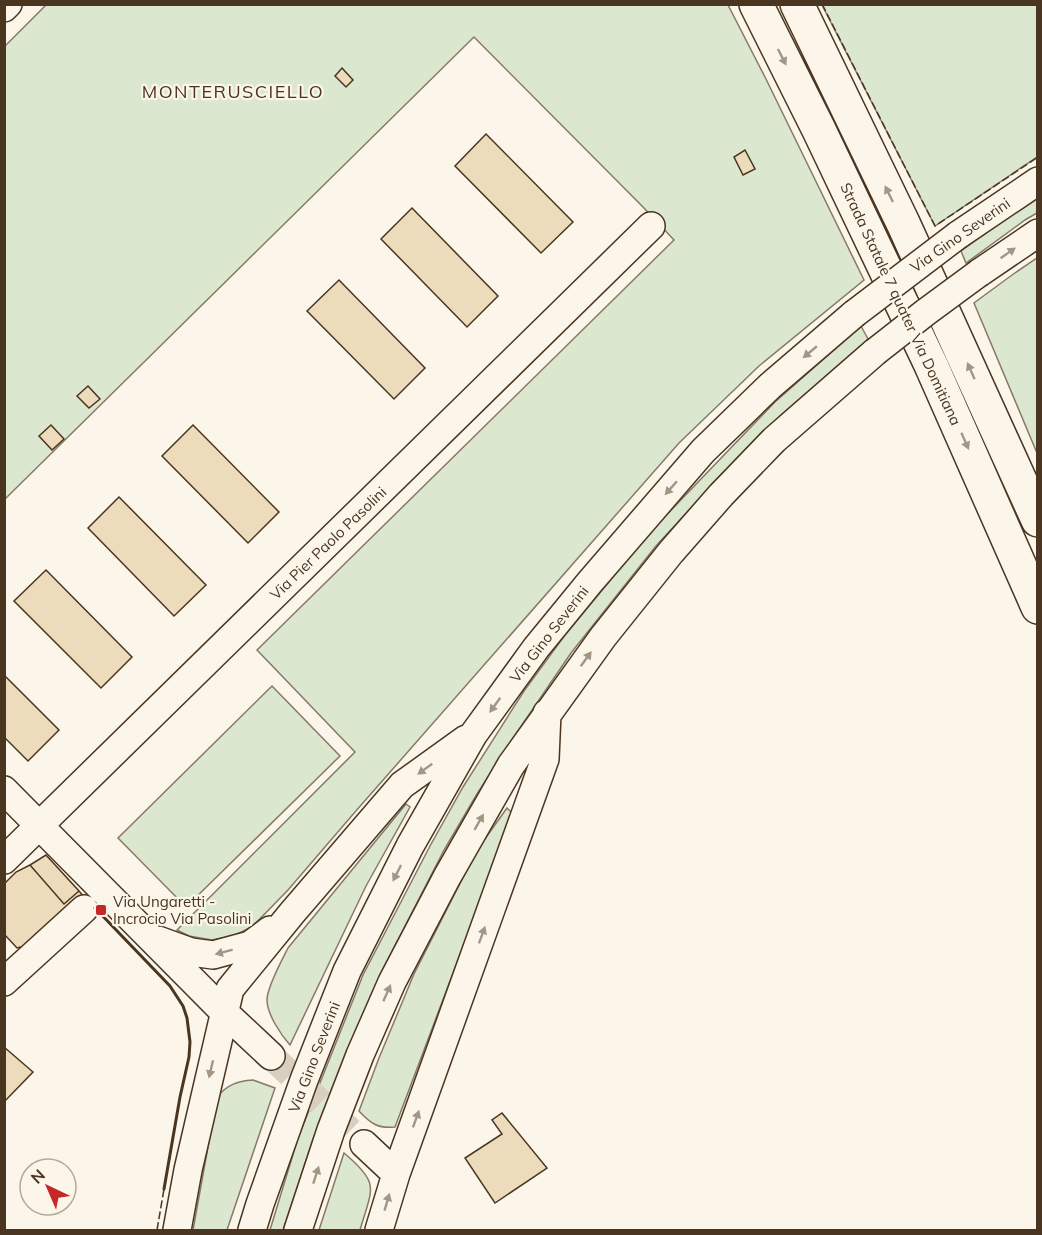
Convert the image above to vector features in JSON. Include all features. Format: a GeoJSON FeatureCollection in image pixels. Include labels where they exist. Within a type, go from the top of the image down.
{"type":"FeatureCollection","features":[{"type":"Feature","properties":{"kind":"highway","name":"Strada Statale 7 quater Via Domitiana"},"geometry":{"type":"LineString","coordinates":[[756,4],[931,365],[1038,607]]}},
{"type":"Feature","properties":{"kind":"highway"},"geometry":{"type":"LineString","coordinates":[[796,4],[908,233],[1038,520]]}},
{"type":"Feature","properties":{"kind":"street","name":"Via Gino Severini"},"geometry":{"type":"LineString","coordinates":[[252,1230],[304,1080],[347,971],[410,846],[473,735],[536,648],[703,451],[770,386],[854,314],[958,235],[1038,181]]}},
{"type":"Feature","properties":{"kind":"street","name":"Via Pier Paolo Pasolini"},"geometry":{"type":"LineString","coordinates":[[4,861],[651,226]]}},
{"type":"Feature","properties":{"kind":"street"},"geometry":{"type":"LineString","coordinates":[[298,1230],[331,1130],[360,1054],[392,982],[447,877],[511,765],[603,637],[670,552],[774,440],[875,352],[926,312],[1038,232]]}},
{"type":"Feature","properties":{"kind":"street"},"geometry":{"type":"LineString","coordinates":[[379,1230],[396,1174],[545,759],[547,713]]}},
{"type":"Feature","properties":{"kind":"street"},"geometry":{"type":"LineString","coordinates":[[177,1230],[188,1170],[230,989],[402,785],[473,735]]}},
{"type":"Feature","properties":{"kind":"street"},"geometry":{"type":"LineString","coordinates":[[4,790],[224,1012],[271,1056]]}},
{"type":"Feature","properties":{"kind":"street"},"geometry":{"type":"LineString","coordinates":[[4,982],[84,909]]}},
{"type":"Feature","properties":{"kind":"street"},"geometry":{"type":"LineString","coordinates":[[149,937],[191,952],[213,954],[250,945],[292,913]]}},
{"type":"Feature","properties":{"kind":"street"},"geometry":{"type":"LineString","coordinates":[[364,1144],[396,1174]]}},
{"type":"Feature","properties":{"kind":"green space"},"geometry":{"type":"Polygon","coordinates":[[[46,5],[728,5],[864,280],[759,366],[679,443],[288,890],[252,927],[233,936],[212,940],[189,936],[177,930],[355,752],[257,650],[674,240],[474,37],[5,499],[5,46],[46,5]]]}},
{"type":"Feature","properties":{"kind":"green space"},"geometry":{"type":"Polygon","coordinates":[[[822,5],[1037,5],[1037,157],[935,226],[822,5]]]}},
{"type":"Feature","properties":{"kind":"green space"},"geometry":{"type":"Polygon","coordinates":[[[1037,198],[1037,213],[966,263],[961,251],[1037,198]]]}},
{"type":"Feature","properties":{"kind":"green space"},"geometry":{"type":"Polygon","coordinates":[[[1037,258],[1037,453],[974,303],[1037,258]]]}},
{"type":"Feature","properties":{"kind":"green space"},"geometry":{"type":"Polygon","coordinates":[[[861,326],[868,339],[782,414],[722,474],[656,546],[571,653],[511,741],[444,850],[383,969],[313,1139],[283,1230],[270,1230],[298,1138],[363,975],[463,787],[524,691],[565,635],[651,531],[775,402],[861,326]]]}},
{"type":"Feature","properties":{"kind":"green space"},"geometry":{"type":"Polygon","coordinates":[[[272,686],[340,756],[186,907],[118,838],[272,686]]]}},
{"type":"Feature","properties":{"kind":"green space"},"geometry":{"type":"Polygon","coordinates":[[[406,804],[410,807],[366,886],[290,1045],[275,1024],[269,1012],[267,1000],[269,988],[279,966],[288,948],[406,804]]]}},
{"type":"Feature","properties":{"kind":"green space"},"geometry":{"type":"Polygon","coordinates":[[[507,808],[513,814],[395,1127],[375,1124],[359,1111],[414,974],[477,850],[507,808]]]}},
{"type":"Feature","properties":{"kind":"green space"},"geometry":{"type":"Polygon","coordinates":[[[253,1080],[275,1088],[227,1230],[193,1230],[217,1097],[233,1084],[253,1080]]]}},
{"type":"Feature","properties":{"kind":"green space"},"geometry":{"type":"Polygon","coordinates":[[[344,1153],[364,1172],[370,1187],[368,1205],[360,1230],[319,1230],[344,1153]]]}},
{"type":"Feature","properties":{"kind":"building"},"geometry":{"type":"Polygon","coordinates":[[[342,68],[353,80],[346,87],[335,76],[342,68]]]}},
{"type":"Feature","properties":{"kind":"building"},"geometry":{"type":"Polygon","coordinates":[[[486,134],[573,222],[541,253],[455,166],[486,134]]]}},
{"type":"Feature","properties":{"kind":"building"},"geometry":{"type":"Polygon","coordinates":[[[745,150],[755,169],[743,175],[734,157],[745,150]]]}},
{"type":"Feature","properties":{"kind":"building"},"geometry":{"type":"Polygon","coordinates":[[[412,208],[498,296],[467,327],[381,239],[412,208]]]}},
{"type":"Feature","properties":{"kind":"building"},"geometry":{"type":"Polygon","coordinates":[[[339,280],[425,368],[394,399],[307,311],[339,280]]]}},
{"type":"Feature","properties":{"kind":"building"},"geometry":{"type":"Polygon","coordinates":[[[88,386],[100,399],[89,408],[77,396],[88,386]]]}},
{"type":"Feature","properties":{"kind":"building"},"geometry":{"type":"Polygon","coordinates":[[[51,425],[64,439],[52,450],[39,436],[51,425]]]}},
{"type":"Feature","properties":{"kind":"building"},"geometry":{"type":"Polygon","coordinates":[[[193,425],[279,512],[248,543],[162,456],[193,425]]]}},
{"type":"Feature","properties":{"kind":"building"},"geometry":{"type":"Polygon","coordinates":[[[119,497],[206,585],[174,616],[88,528],[119,497]]]}},
{"type":"Feature","properties":{"kind":"building"},"geometry":{"type":"Polygon","coordinates":[[[46,570],[132,657],[101,688],[14,601],[46,570]]]}},
{"type":"Feature","properties":{"kind":"building"},"geometry":{"type":"Polygon","coordinates":[[[4,675],[59,730],[28,761],[4,737],[4,675]]]}},
{"type":"Feature","properties":{"kind":"building"},"geometry":{"type":"Polygon","coordinates":[[[46,855],[79,891],[64,904],[30,865],[46,855]]]}},
{"type":"Feature","properties":{"kind":"building"},"geometry":{"type":"Polygon","coordinates":[[[30,865],[64,904],[79,891],[85,898],[25,952],[20,947],[17,948],[4,934],[4,884],[16,872],[30,865]]]}},
{"type":"Feature","properties":{"kind":"building"},"geometry":{"type":"Polygon","coordinates":[[[4,1047],[33,1072],[4,1102],[4,1047]]]}},
{"type":"Feature","properties":{"kind":"building"},"geometry":{"type":"Polygon","coordinates":[[[502,1113],[547,1168],[495,1203],[465,1158],[502,1134],[492,1120],[502,1113]]]}},
{"type":"Feature","properties":{"kind":"tunnel"},"geometry":{"type":"LineString","coordinates":[[271,1056],[364,1144]]}},
{"type":"Feature","properties":{"kind":"fence"},"geometry":{"type":"LineString","coordinates":[[822,4],[935,226],[1038,157]]}},
{"type":"Feature","properties":{"kind":"fence"},"geometry":{"type":"LineString","coordinates":[[157,1230],[164,1189]]}},
{"type":"Feature","properties":{"kind":"wall"},"geometry":{"type":"LineString","coordinates":[[95,908],[170,986],[183,1006],[187,1018],[189,1057],[164,1189]]}},
{"type":"Feature","properties":{"kind":"place","name":"Via Ungaretti - Incrocio Via Pasolini"},"geometry":{"type":"Point","coordinates":[101,910]}},
{"type":"Feature","properties":{"kind":"district","name":"MONTERUSCIELLO"},"geometry":{"type":"Point","coordinates":[233,91]}}]}
